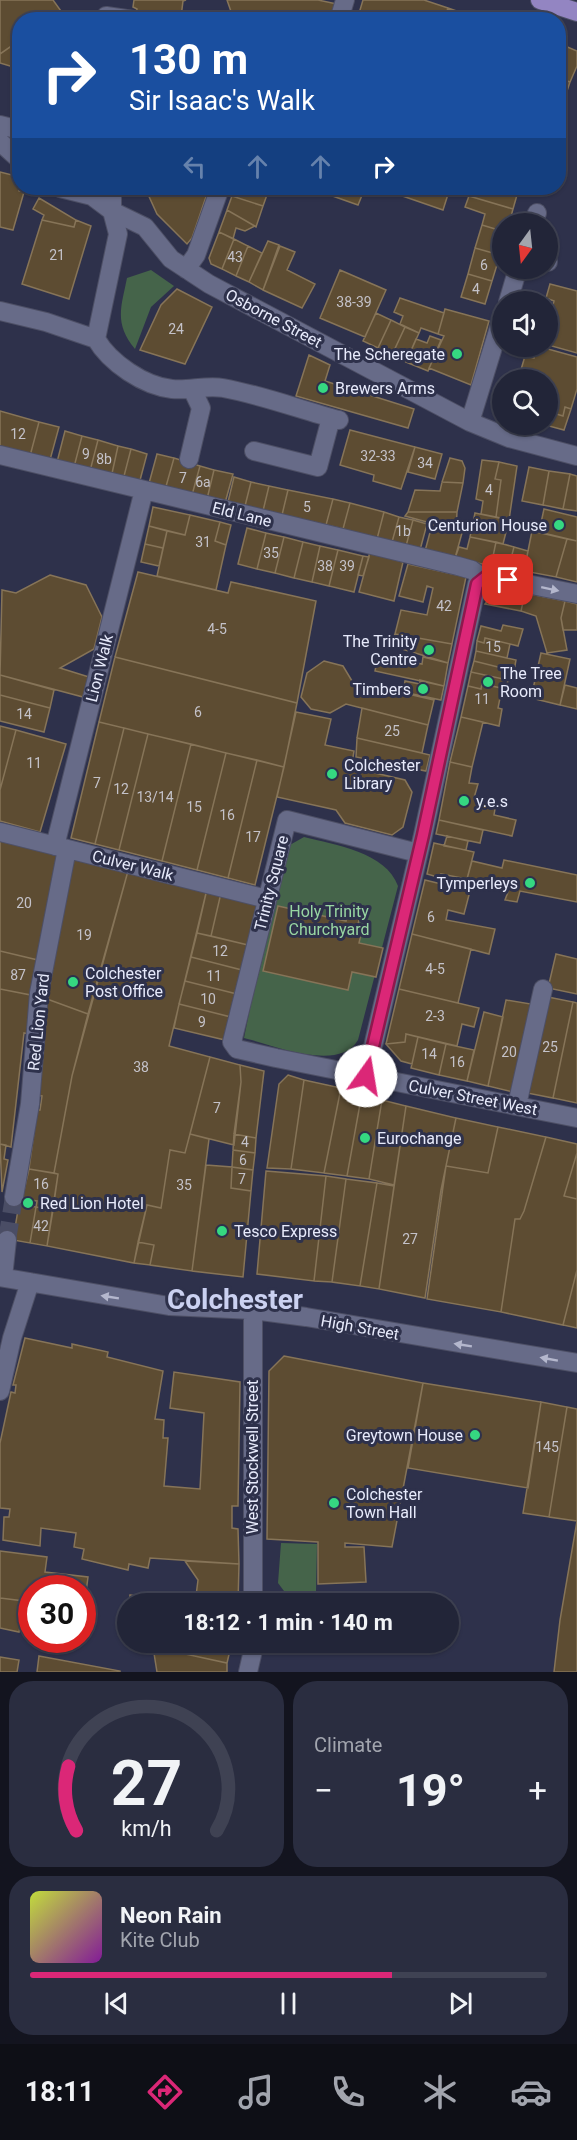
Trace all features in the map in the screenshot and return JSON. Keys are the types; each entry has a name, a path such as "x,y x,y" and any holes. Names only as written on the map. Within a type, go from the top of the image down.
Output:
{"main road":[{"path":"540,0 577,12"}],"street":[{"path":"0,142 12,153"},
{"name":"Osborne Street","path":"93,195 112,211 145,227 171,258 218,289 470,422 509,438 577,456"},
{"path":"96,339 118,234 112,211 112,195"},
{"path":"186,269 196,255 217,195"},
{"path":"0,311 46,322 96,339 104,352 116,363 154,385 171,389 221,388 335,419 318,467 254,451"},
{"path":"470,422 492,350"},
{"path":"189,459 201,408 192,389"},
{"name":"Eld Lane","path":"0,455 458,566 472,570 482,577 487,576 577,594"},
{"name":"Lion Walk","path":"61,847 144,490"},
{"path":"366,1076 477,584 482,577"},
{"name":"Trinity Square","path":"232,1042 287,820 418,853"},
{"name":"Culver Walk","path":"0,832 267,899"},
{"name":"Red Lion Yard","path":"14,1197 30,1104 39,993 61,847"},
{"path":"517,1105 543,989"},
{"name":"Culver Street West","path":"232,1042 237,1049 276,1059 577,1118"},
{"path":"2,1277 7,1240"},
{"name":"High Street","path":"2,1277 169,1306 253,1310 577,1363"},
{"path":"0,1391 12,1338 30,1281"},
{"name":"West Stockwell Street","path":"253,1310 253,1593"},
{"path":"248,1672 252,1653"}],"green space":[{"path":"151,270 174,286 151,307 135,349 124,331 121,315 127,278"},
{"name":"Holy Trinity Churchyard","path":"304,837 344,847 371,858 392,874 398,886 358,1040 349,1050 336,1055 305,1054 244,1038 270,909 288,846"},
{"path":"281,1543 317,1544 316,1591 284,1591 278,1583"}],"building":[{"path":"0,0 53,0 60,12 12,12 12,46 0,54"},
{"path":"134,0 186,0 183,1 182,12 136,12 137,9 133,7"},
{"path":"227,0 318,0 337,4 335,12 231,12"},
{"path":"363,0 424,0 448,8 447,12 359,12"},
{"path":"448,8 459,12 447,12"},
{"path":"12,46 12,67 0,63 0,54"},
{"path":"566,46 577,51 577,66 570,82 566,81"},
{"path":"566,81 570,82 566,94"},
{"path":"0,172 12,175 12,195 23,195 13,230 0,227"},
{"path":"148,195 207,195 192,238 187,244 157,214"},
{"path":"232,195 267,195 263,206"},
{"path":"330,195 362,195 358,205"},
{"path":"400,195 448,195 443,210"},
{"path":"469,195 517,195 513,209"},
{"path":"232,196 263,206 256,227 227,210"},
{"path":"469,196 513,209 512,213 492,213 492,228 482,225 485,214 465,207"},
{"path":"39,198 76,220 74,227 42,220 44,215 33,209"},
{"path":"227,210 255,226 245,231 236,228 233,239 219,232"},
{"path":"42,220 74,227 76,220 91,226 69,299 22,284"},
{"path":"482,225 492,228 492,253 475,248"},
{"path":"219,232 234,239 222,269 211,264 209,258"},
{"path":"234,239 248,246 236,276 222,269"},
{"path":"268,241 279,245 263,290 249,282"},
{"path":"248,246 262,253 249,282 236,276"},
{"path":"280,246 295,252 287,270 315,284 302,308 263,290"},
{"path":"475,248 492,253 492,281 468,274"},
{"path":"340,270 386,290 365,337 320,318"},
{"path":"468,274 492,281 485,304 461,297"},
{"path":"550,284 577,291 577,353 558,348 558,291 548,291"},
{"path":"177,289 212,307 185,364 140,350 161,305"},
{"path":"400,298 444,313 438,334 421,328 419,333 400,324 403,316 394,312"},
{"name":"The Scheregate","path":"445,309 489,321 471,385 429,368 444,336 438,334"},
{"path":"376,313 391,320 378,348 363,341"},
{"path":"391,320 405,327 392,355 378,348"},
{"path":"405,327 419,333 406,362 392,355"},
{"path":"430,336 441,340 428,371 406,362 416,339 427,343"},
{"path":"558,352 577,357 577,389 571,409 565,407 563,416 558,414 558,369 521,369 525,357 558,357"},
{"name":"Brewers Arms","path":"309,355 330,365 325,381 414,409 408,428 296,396"},
{"path":"565,407 571,409 564,430 558,428 558,414 563,416"},
{"path":"0,411 39,422 30,456 0,447"},
{"path":"39,422 59,427 50,460 30,456"},
{"path":"350,430 415,447 401,489 373,481 374,475 340,465"},
{"path":"65,431 82,436 74,467 57,462"},
{"path":"82,436 98,440 90,471 74,467"},
{"path":"98,440 118,446 111,478 90,471"},
{"path":"118,446 131,449 123,480 111,478"},
{"path":"415,447 442,454 435,479 408,472"},
{"path":"131,449 147,454 139,484 123,480"},
{"path":"157,454 174,458 165,490 148,487"},
{"path":"174,458 200,466 192,495 165,490"},
{"path":"450,458 462,461 465,468 463,483 442,482"},
{"path":"482,460 499,462 495,479 501,480 496,517 481,514 483,501 476,499"},
{"path":"499,462 517,466 509,520 496,517 501,480 495,479"},
{"path":"200,466 214,470 207,499 192,495"},
{"path":"529,467 549,471 543,505 522,501"},
{"path":"214,470 233,474 225,503 207,499"},
{"path":"549,471 570,474 563,509 543,505"},
{"path":"570,474 577,476 577,511 563,509"},
{"path":"234,477 251,482 245,506 228,502"},
{"path":"251,482 269,486 263,511 245,506"},
{"path":"442,482 463,483 457,512 408,512 415,490 440,491"},
{"path":"269,486 288,490 282,515 263,511"},
{"path":"288,490 333,499 326,525 282,515"},
{"path":"333,499 350,503 343,529 326,525"},
{"path":"350,503 384,512 377,539 343,529"},
{"path":"153,507 190,515 185,535 149,526"},
{"name":"Centurion House","path":"544,509 577,517 577,541 539,532"},
{"path":"384,512 399,517 392,542 377,539"},
{"path":"408,512 457,512 456,530 405,516"},
{"path":"475,513 509,520 503,544 470,537"},
{"path":"190,515 220,522 215,541 226,545 216,590 157,576 167,531 185,535"},
{"path":"399,517 413,520 406,546 392,542"},
{"path":"413,520 427,524 420,550 406,546"},
{"path":"220,522 231,525 226,545 215,541"},
{"path":"432,525 462,533 455,558 425,551"},
{"path":"149,526 167,531 163,548 145,544"},
{"path":"247,528 266,533 257,569 238,564"},
{"path":"532,531 567,539 556,577 524,571"},
{"path":"266,533 284,537 275,573 257,569"},
{"path":"284,537 303,542 294,578 275,573"},
{"path":"470,537 496,542 491,566 455,558 459,547 467,549"},
{"path":"567,539 577,541 577,582 556,577"},
{"path":"303,542 320,546 312,582 294,578"},
{"path":"496,542 514,547 508,570 491,566"},
{"path":"145,544 163,548 159,566 141,562"},
{"path":"320,546 338,550 329,586 312,582"},
{"path":"514,547 528,551 524,573 508,570"},
{"path":"338,550 363,556 354,592 329,586"},
{"path":"370,552 403,562 394,601 359,592"},
{"path":"363,556 369,557 363,576 358,575"},
{"path":"408,564 466,577 452,644 395,634 401,610 427,615 433,588 427,586 423,602 399,596"},
{"path":"138,572 228,593 231,582 316,601 297,703 115,657"},
{"path":"50,575 86,585 102,617 94,649 60,668 89,677 83,697 0,675 2,590 16,593"},
{"path":"506,589 525,593 521,611 485,604 496,590"},
{"path":"525,593 565,601 561,618 567,650 547,653 536,616 521,611"},
{"path":"565,601 577,604 577,630 563,630 561,618"},
{"path":"503,625 523,629 518,646 485,638 484,643 477,641 481,626 501,631"},
{"name":"The Trinity Centre","path":"395,634 452,644 448,663 389,645"},
{"path":"485,638 510,644 507,658 476,651 477,641 484,643"},
{"path":"476,651 516,660 514,671 474,661"},
{"path":"541,653 570,659 560,705 531,698"},
{"path":"378,656 422,664 423,657 448,663 444,686 375,671"},
{"path":"115,657 297,703 284,767 99,722"},
{"path":"324,661 343,666 352,681 434,700 428,725 346,704 330,713 311,709 301,697 307,673"},
{"path":"474,661 514,671 512,681 471,672"},
{"name":"The Tree Room","path":"471,672 508,680 506,689 482,684 481,689 468,686"},
{"path":"0,675 54,690 50,708 0,695"},
{"name":"Timbers","path":"420,680 444,686 441,700 403,692 405,681 420,684"},
{"path":"482,684 502,688 498,708 502,709 499,726 461,717 468,686 481,689"},
{"path":"565,685 577,688 577,709 560,705"},
{"path":"0,695 50,708 44,732 0,721"},
{"path":"362,708 428,725 422,753 357,738"},
{"name":"Colchester Library","path":"296,712 331,719 325,745 354,751 352,763 358,769 405,780 412,792 403,827 392,835 345,823 336,810 277,797"},
{"path":"461,717 483,722 472,767 450,762"},
{"path":"99,722 124,728 95,844 71,838"},
{"path":"0,726 16,730 0,790"},
{"path":"124,728 148,734 119,850 95,844"},
{"path":"16,730 66,744 40,832 0,821 0,790"},
{"path":"148,734 191,744 162,861 119,850"},
{"path":"357,738 430,755 426,771 356,757"},
{"path":"191,744 226,753 197,870 162,861"},
{"path":"226,753 257,760 228,878 197,870"},
{"path":"257,760 284,767 255,885 228,878"},
{"name":"y.e.s","path":"450,762 472,767 469,783 478,784 474,798 496,803 494,815 516,820 512,836 439,820"},
{"path":"439,820 483,830 480,843 436,834"},
{"path":"447,836 468,841 466,850 444,846"},
{"path":"0,841 57,855 38,960 0,951"},
{"path":"434,843 474,852 467,879 441,874 441,878 427,874"},
{"path":"73,857 128,871 88,1014 47,999"},
{"name":"Tymperleys","path":"504,860 577,875 577,902 520,891 517,902 505,900 508,892 499,890 499,887 467,879 472,861 502,868"},
{"path":"128,871 207,889 169,1046 210,1057 185,1153 170,1150 161,1208 147,1205 134,1263 47,1246 58,1174 54,1173 72,1076"},
{"path":"425,880 470,891 464,914 448,910 446,920 495,929 489,954 412,934"},
{"path":"207,889 221,893 211,936 197,933"},
{"path":"221,893 259,902 248,945 211,936"},
{"path":"278,906 346,921 349,910 361,913 358,924 363,926 359,943 383,948 376,977 352,972 348,990 263,971"},
{"path":"197,933 248,945 242,970 191,957"},
{"path":"412,934 471,949 458,1003 399,989"},
{"path":"0,951 38,960 31,995 0,989"},
{"path":"556,954 577,959 577,994 548,988"},
{"path":"191,957 242,970 237,994 185,981"},
{"path":"185,981 237,994 231,1017 179,1004"},
{"path":"0,989 31,995 29,1034 24,1033 11,1147 0,1144"},
{"path":"399,989 479,1008 474,1027 462,1024 457,1046 406,1034 405,1042 386,1044"},
{"path":"548,997 573,1002 553,1098 527,1093"},
{"path":"47,999 88,1014 72,1076 54,1173 29,1169 37,1110 40,1110 42,1096 35,1095"},
{"path":"506,1000 531,1004 513,1092 488,1086"},
{"path":"573,1002 577,1003 577,1103 553,1098"},
{"path":"179,1004 231,1017 225,1040 174,1028"},
{"path":"484,1012 503,1017 488,1086 467,1081"},
{"path":"406,1034 418,1037 412,1064 401,1061 386,1044 405,1042"},
{"path":"418,1037 446,1044 439,1075 411,1068"},
{"path":"446,1044 474,1050 467,1081 439,1075"},
{"path":"210,1057 240,1065 241,1082 234,1145 190,1134"},
{"path":"240,1065 264,1071 256,1138 234,1134 241,1082"},
{"path":"288,1075 304,1080 291,1169 267,1168 279,1084"},
{"path":"304,1080 341,1088 324,1173 291,1169"},
{"path":"341,1088 362,1093 347,1176 324,1173"},
{"name":"Eurochange","path":"362,1093 382,1100 369,1179 347,1176"},
{"path":"382,1100 406,1106 394,1185 369,1179"},
{"path":"406,1106 456,1118 441,1190 425,1298 379,1289"},
{"path":"456,1118 498,1127 488,1173 446,1166"},
{"path":"498,1127 546,1137 524,1211 520,1219 515,1219 501,1312 427,1299 446,1166 488,1173"},
{"path":"190,1134 209,1139 192,1271 150,1265 154,1245 138,1242 147,1205 161,1208 170,1150 185,1153"},
{"path":"234,1134 256,1138 255,1153 233,1150"},
{"path":"546,1137 577,1144 577,1153 564,1196 577,1199 577,1270 563,1325 501,1312 515,1219 520,1219 524,1211"},
{"path":"0,1144 6,1145 4,1159 8,1160 2,1192"},
{"path":"233,1150 255,1153 253,1170 232,1167"},
{"path":"577,1153 577,1199 564,1196"},
{"name":"Tesco Express","path":"206,1165 232,1167 231,1188 251,1191 243,1277 192,1271"},
{"path":"232,1167 253,1170 251,1191 231,1188"},
{"path":"29,1169 58,1174 53,1210 36,1207 37,1201 22,1199"},
{"path":"266,1171 326,1176 314,1281 257,1274"},
{"path":"326,1176 346,1179 332,1282 314,1281"},
{"path":"346,1179 377,1183 360,1286 332,1282"},
{"path":"377,1183 394,1186 379,1289 360,1286"},
{"path":"19,1204 36,1207 30,1243 13,1240"},
{"path":"36,1207 53,1210 47,1246 30,1243"},
{"path":"138,1242 154,1245 150,1265 134,1263"},
{"path":"577,1270 577,1328 563,1325"},
{"path":"25,1338 72,1348 72,1344 108,1352 107,1357 163,1371 155,1419 164,1420 163,1438 168,1438 164,1486 200,1489 204,1413 170,1408 174,1372 240,1382 238,1506 232,1506 232,1528 238,1529 239,1564 150,1558 148,1568 129,1564 128,1570 82,1559 84,1549 74,1547 76,1533 41,1528 40,1546 3,1540 4,1517 9,1517 10,1509 0,1508 0,1443 11,1392 15,1393 16,1385 13,1385"},
{"name":"Colchester Town Hall","path":"284,1356 423,1383 392,1547 345,1543 345,1547 364,1547 366,1582 318,1584 318,1542 267,1539 269,1371"},
{"name":"Greytown House","path":"423,1383 541,1402 528,1488 408,1468"},
{"path":"541,1402 567,1407 549,1517 523,1513"},
{"path":"567,1407 577,1409 577,1521 549,1517"},
{"path":"577,1521 577,1672 554,1672 560,1620"},
{"path":"0,1551 47,1557 45,1572 71,1575 18,1575 18,1600 0,1598"},
{"path":"185,1561 239,1564 238,1593 196,1593 198,1580"},
{"path":"0,1598 18,1600 18,1632 0,1628"},
{"path":"154,1653 181,1653 227,1663 227,1672 157,1672"},
{"path":"181,1653 229,1653 227,1663"},
{"path":"39,1656 120,1671 120,1672 37,1672"},
{"path":"0,1657 19,1660 17,1672 0,1672"}],"tunnel":[{"path":"7,1240 14,1197"}],"place":[{"name":"The Scheregate","path":"457,354"},
{"name":"Brewers Arms","path":"323,388"},
{"name":"Centurion House","path":"559,525"},
{"name":"The Trinity Centre","path":"429,650"},
{"name":"The Tree Room","path":"488,682"},
{"name":"Timbers","path":"423,689"},
{"name":"Colchester Library","path":"332,774"},
{"name":"y.e.s","path":"464,801"},
{"name":"Tymperleys","path":"530,883"},
{"name":"Colchester Post Office","path":"73,982"},
{"name":"Eurochange","path":"365,1138"},
{"name":"Red Lion Hotel","path":"28,1203"},
{"name":"Tesco Express","path":"222,1231"},
{"name":"Greytown House","path":"475,1435"},
{"name":"Colchester Town Hall","path":"334,1503"}],"district":[{"name":"Colchester","path":"235,1299"}],"route":[{"path":"366,1076 423,835 477,584 482,577 487,576 508,580"}]}
